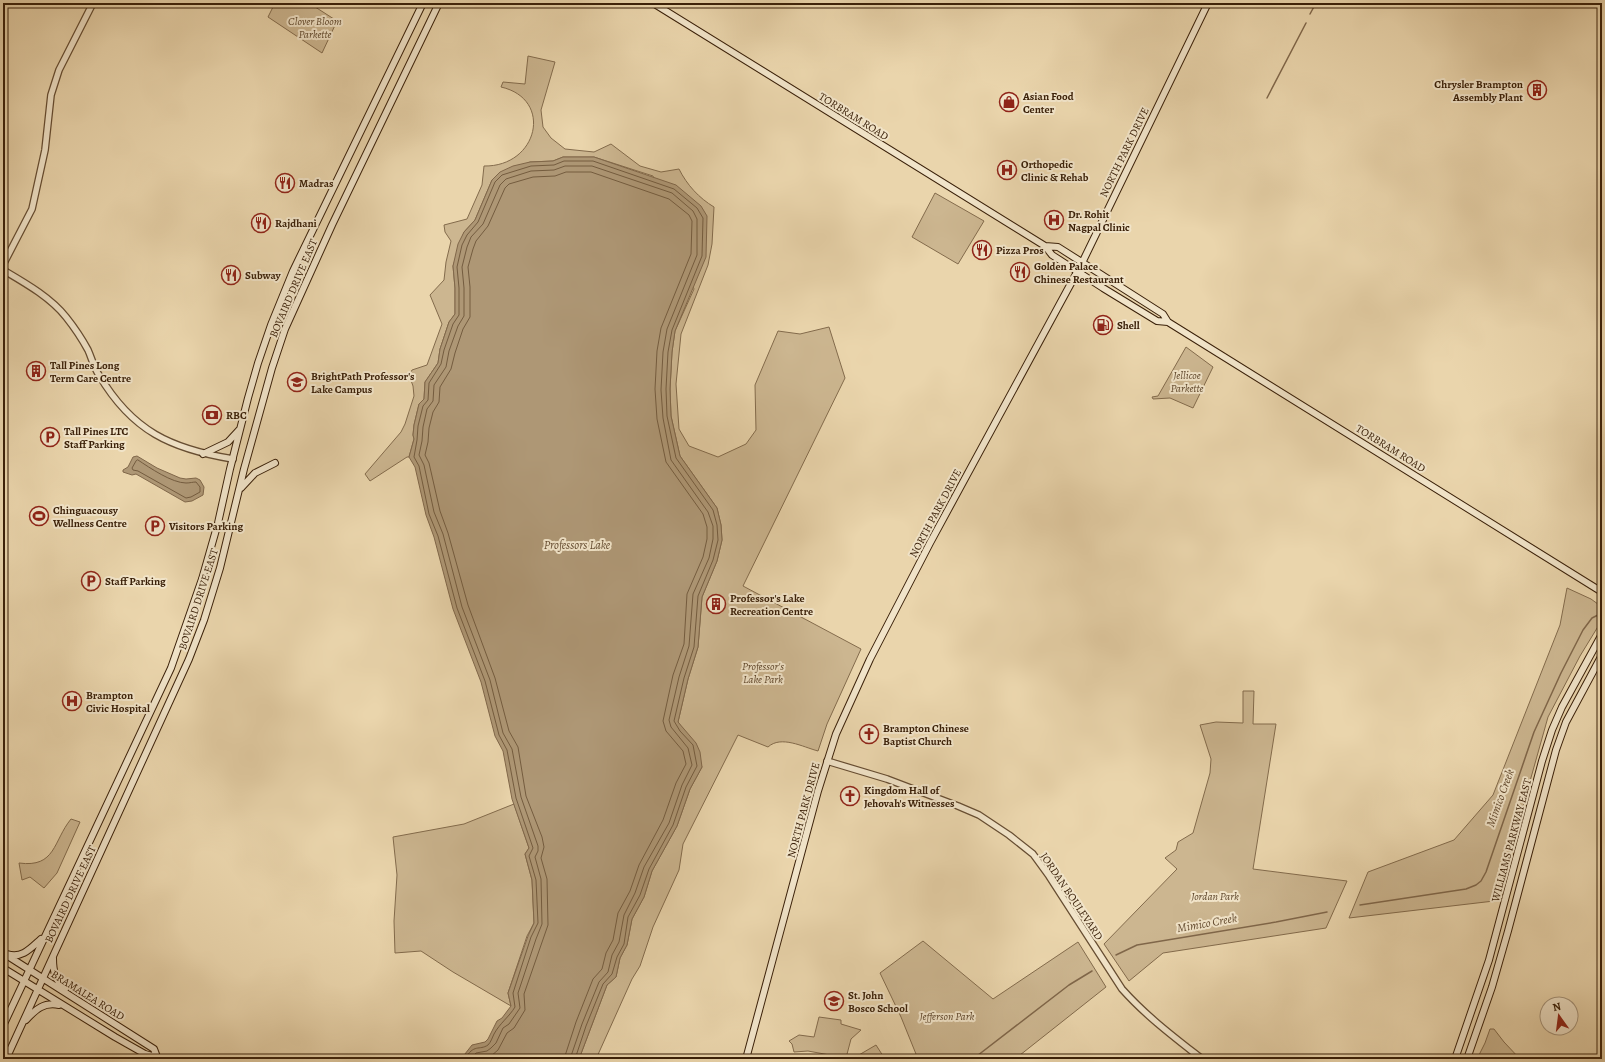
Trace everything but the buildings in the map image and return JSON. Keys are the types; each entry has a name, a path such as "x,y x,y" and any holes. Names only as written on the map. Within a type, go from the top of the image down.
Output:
{"main road":[{"name":"BOVAIRD DRIVE EAST","path":"3,1026 43,937 171,668 204,574 258,363 271,325 293,271 422,3"},
{"name":"BOVAIRD DRIVE EAST","path":"6,1059 52,956 190,659 220,568 272,368 285,329 332,225 439,3"},
{"name":"TORBRAM ROAD","path":"653,3 1044,246 1052,255 1157,321 1168,322"},
{"name":"NORTH PARK DRIVE","path":"746,1059 827,761 836,734 870,659 930,543 1078,272 1208,3"},
{"name":"TORBRAM ROAD","path":"1044,246 1058,247 1163,314 1168,322 1602,592"},
{"path":"203,454 228,442 241,428"},
{"path":"240,489 255,473 275,463"},
{"name":"WILLIAMS PARKWAY EAST","path":"1455,1059 1489,960 1542,761 1552,730 1562,707 1602,634"},
{"name":"WILLIAMS PARKWAY EAST","path":"1467,1059 1492,987 1556,750 1566,722 1602,655"},
{"path":"3,953 12,956 23,954 43,937"},
{"name":"BRAMALEA ROAD","path":"3,953 154,1048 159,1058"},
{"path":"52,956 53,969 56,978 76,998"},
{"name":"BRAMALEA ROAD","path":"3,968 145,1054 159,1058"},
{"path":"21,1026 40,1007 52,1004 64,1006"}],"street":[{"path":"3,265 32,209 45,150 51,96 59,70 93,3"},
{"path":"3,270 28,285 50,301 66,316 87,349 98,374 128,415 138,424 164,440 203,454 233,459"},
{"name":"JORDAN BOULEVARD","path":"827,761 887,779 979,815 1009,835 1033,854 1057,887 1122,989 1135,1004 1158,1025 1202,1059"}],"green space":[{"name":"Clover Bloom Parkette","path":"275,3 309,3 337,21 322,53 268,17"},
{"name":"Professor's Lake Park","path":"528,56 555,62 541,110 543,127 551,138 565,149 594,152 611,144 640,166 661,172 679,169 694,191 703,200 714,207 712,244 708,265 681,334 676,384 679,429 689,446 718,457 746,444 756,430 755,385 778,331 800,334 829,327 845,378 743,586 861,649 827,724 818,751 786,742 779,742 768,747 738,735 683,844 679,870 653,927 640,966 632,979 596,1059 579,1059 607,985 616,977 620,958 627,945 632,919 644,897 652,871 677,826 690,789 702,767 678,722 688,679 698,647 702,597 717,561 722,540 721,525 717,508 680,456 671,416 670,389 675,331 694,289 653,176 594,157 563,157 553,161 530,162 492,180 475,220 464,232 453,266 455,314 449,322 440,349 438,363 425,382 424,399 419,404 414,425 414,439 409,457 370,481 365,474 401,432 414,396 413,386 409,375 412,370 427,365 442,324 430,295 444,280 446,262 451,241 445,232 444,225 467,219 482,185 484,166 502,163 517,156 527,145 533,131 533,118 528,105 518,94 501,87 503,82 525,84"},
{"path":"935,193 984,221 958,264 912,237"},
{"name":"Jellicoe Parkette","path":"1186,347 1213,367 1193,408 1170,398 1153,399 1152,397 1158,396"},
{"path":"1567,588 1591,599 1602,607 1602,620 1580,656 1548,717 1497,899 1494,901 1349,918 1368,872 1454,840 1493,795 1560,625"},
{"name":"Jordan Park","path":"1243,691 1254,691 1253,724 1276,724 1253,869 1347,881 1326,928 1163,953 1129,981 1104,944 1177,869 1165,858 1176,850 1178,842 1193,833 1210,773 1211,759 1200,725 1216,722 1243,723"},
{"path":"514,804 529,848 525,854 532,880 534,923 527,936 508,993 511,1006 453,972 421,951 395,953 394,921 397,875 393,837 464,824"},
{"path":"71,819 80,822 57,873 44,888 30,877 22,880 19,863 31,863 40,861 47,857"},
{"name":"Jefferson Park","path":"923,941 993,999 1078,942 1106,987 1015,1059 918,1059 901,1017 880,973"},
{"path":"819,1017 841,1020 841,1024 861,1030 851,1039 846,1058 808,1051 794,1052 792,1044 789,1041 799,1035 814,1037"},
{"path":"1490,1029 1494,1029 1520,1059 1477,1059"},
{"path":"876,1045 885,1059 852,1059"}],"water":[{"name":"Professors Lake","path":"563,157 594,157 676,185 701,206 707,216 706,257 675,331 670,389 671,416 680,456 717,508 721,525 722,540 717,561 702,597 698,647 688,679 678,722 696,743 700,752 702,767 690,789 677,826 652,871 644,897 632,919 627,945 620,958 616,977 607,985 579,1059 461,1059 472,1045 485,1042 488,1039 497,1021 502,1018 511,1006 508,993 534,923 532,880 525,854 529,848 512,799 503,751 495,736 481,682 453,609 434,537 426,515 415,467 409,457 414,439 414,425 419,404 424,399 425,382 438,363 440,349 449,322 455,314 453,266 458,244 464,232 475,220 492,180 500,172 513,166 530,162 553,161"},
{"path":"137,456 157,468 180,478 196,478 200,480 204,487 203,495 192,501 185,502 136,474 132,475 123,472 123,470 128,467 133,457"}],"waterway":[{"path":"1310,14 1316,3"},
{"path":"1267,98 1306,23"},
{"name":"Mimico Creek","path":"1360,905 1466,889 1481,881 1486,872 1534,732 1561,673 1583,630 1592,618 1598,615"},
{"name":"Mimico Creek","path":"1116,955 1137,945 1327,912"},
{"name":"Mimico Creek","path":"973,1059 1069,985 1092,971"}],"place":[{"name":"Chrysler Brampton Assembly Plant","path":"1537,90"},
{"name":"Asian Food Center","path":"1009,102"},
{"name":"Orthopedic Clinic & Rehab","path":"1007,170"},
{"name":"Madras","path":"285,183"},
{"name":"Dr. Rohit Nagpal Clinic","path":"1054,220"},
{"name":"Rajdhani","path":"261,223"},
{"name":"Pizza Pros","path":"982,250"},
{"name":"Golden Palace Chinese Restaurant","path":"1020,272"},
{"name":"Subway","path":"231,275"},
{"name":"Shell","path":"1103,325"},
{"name":"Tall Pines Long Term Care Centre","path":"36,371"},
{"name":"BrightPath Professor's Lake Campus","path":"297,382"},
{"name":"RBC","path":"212,415"},
{"name":"Tall Pines LTC Staff Parking","path":"50,437"},
{"name":"Chinguacousy Wellness Centre","path":"39,516"},
{"name":"Visitors Parking","path":"155,526"},
{"name":"Staff Parking","path":"91,581"},
{"name":"Professor's Lake Recreation Centre","path":"716,604"},
{"name":"Brampton Civic Hospital","path":"72,701"},
{"name":"Brampton Chinese Baptist Church","path":"869,734"},
{"name":"Kingdom Hall of Jehovah's Witnesses","path":"850,796"},
{"name":"St. John Bosco School","path":"834,1001"}]}
